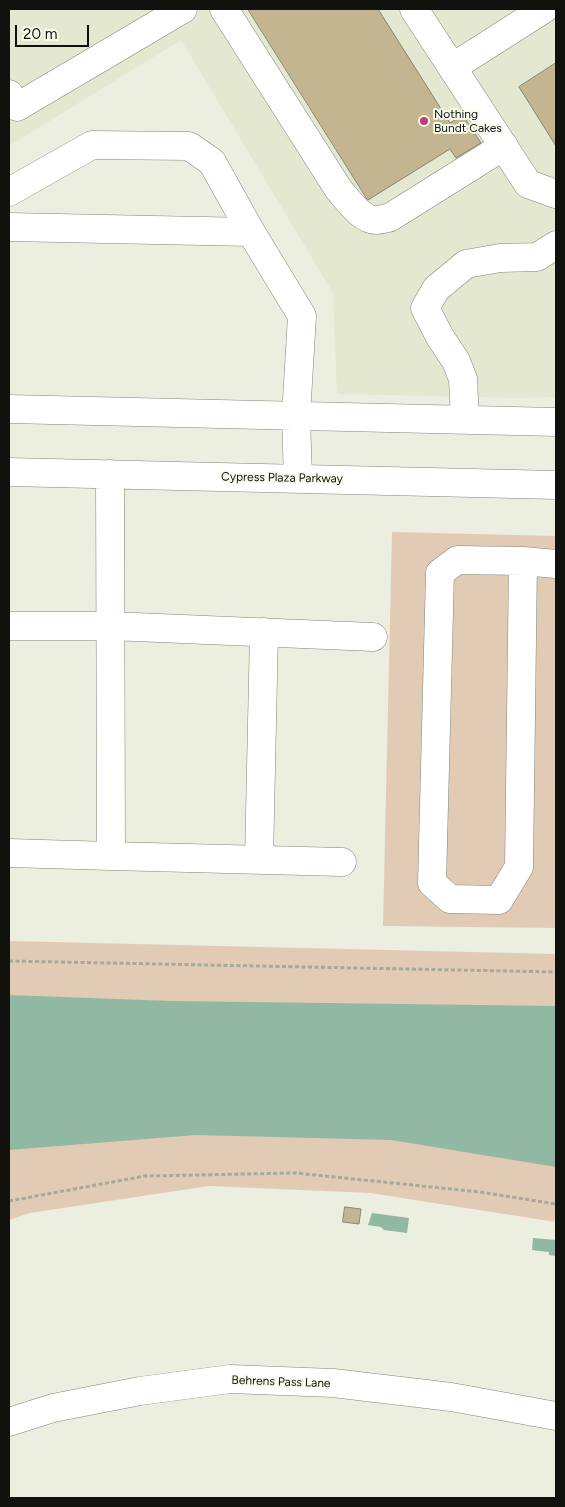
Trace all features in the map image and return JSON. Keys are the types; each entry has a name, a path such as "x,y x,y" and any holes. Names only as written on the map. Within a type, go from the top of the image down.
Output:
{"street":[{"path":"9,94 17,107 183,9"},
{"path":"224,9 339,190 366,217 376,220 390,218 504,146"},
{"path":"414,9 528,184 556,194"},
{"path":"453,68 544,9"},
{"path":"9,192 92,145 189,146 212,162 251,232 302,316 296,416 298,479"},
{"path":"9,228 251,232"},
{"path":"465,420 463,379 456,360 440,337 424,308 436,289 466,264 500,258 537,257 556,245"},
{"path":"9,409 556,422"},
{"name":"Cypress Plaza Parkway","path":"9,472 556,485"},
{"path":"110,474 111,856"},
{"path":"523,561 519,867 499,900 450,900 432,883 440,573 456,560 523,561 556,564"},
{"path":"9,626 111,626 374,637"},
{"path":"259,860 264,632"},
{"path":"9,853 342,862"},
{"name":"Behrens Pass Lane","path":"9,1422 53,1408 140,1391 230,1379 333,1383 451,1397 556,1416"}],"path":[{"path":"9,961 556,972"},
{"path":"9,1201 145,1176 296,1173 480,1192 556,1204"}],"shaded area":[{"path":"9,9 556,9 556,397 519,398 337,394 333,293 181,40 9,146"},
{"path":"392,532 556,536 556,928 383,926"},
{"path":"9,941 556,954 556,1222 370,1193 209,1186 30,1213 9,1220"},
{"path":"9,995 171,1001 556,1006 556,1167 391,1140 196,1135 9,1150"},
{"path":"372,1213 409,1218 407,1233 384,1230 381,1227 368,1225"},
{"path":"533,1238 556,1240 556,1256 549,1255 549,1252 532,1250"}],"building":[{"path":"248,9 378,9 450,123 463,115 481,143 456,158 450,149 368,200"},
{"path":"556,63 556,146 519,87"},
{"path":"345,1207 361,1209 359,1224 343,1222"}],"place":[{"name":"Nothing Bundt Cakes","path":"424,121"}]}
